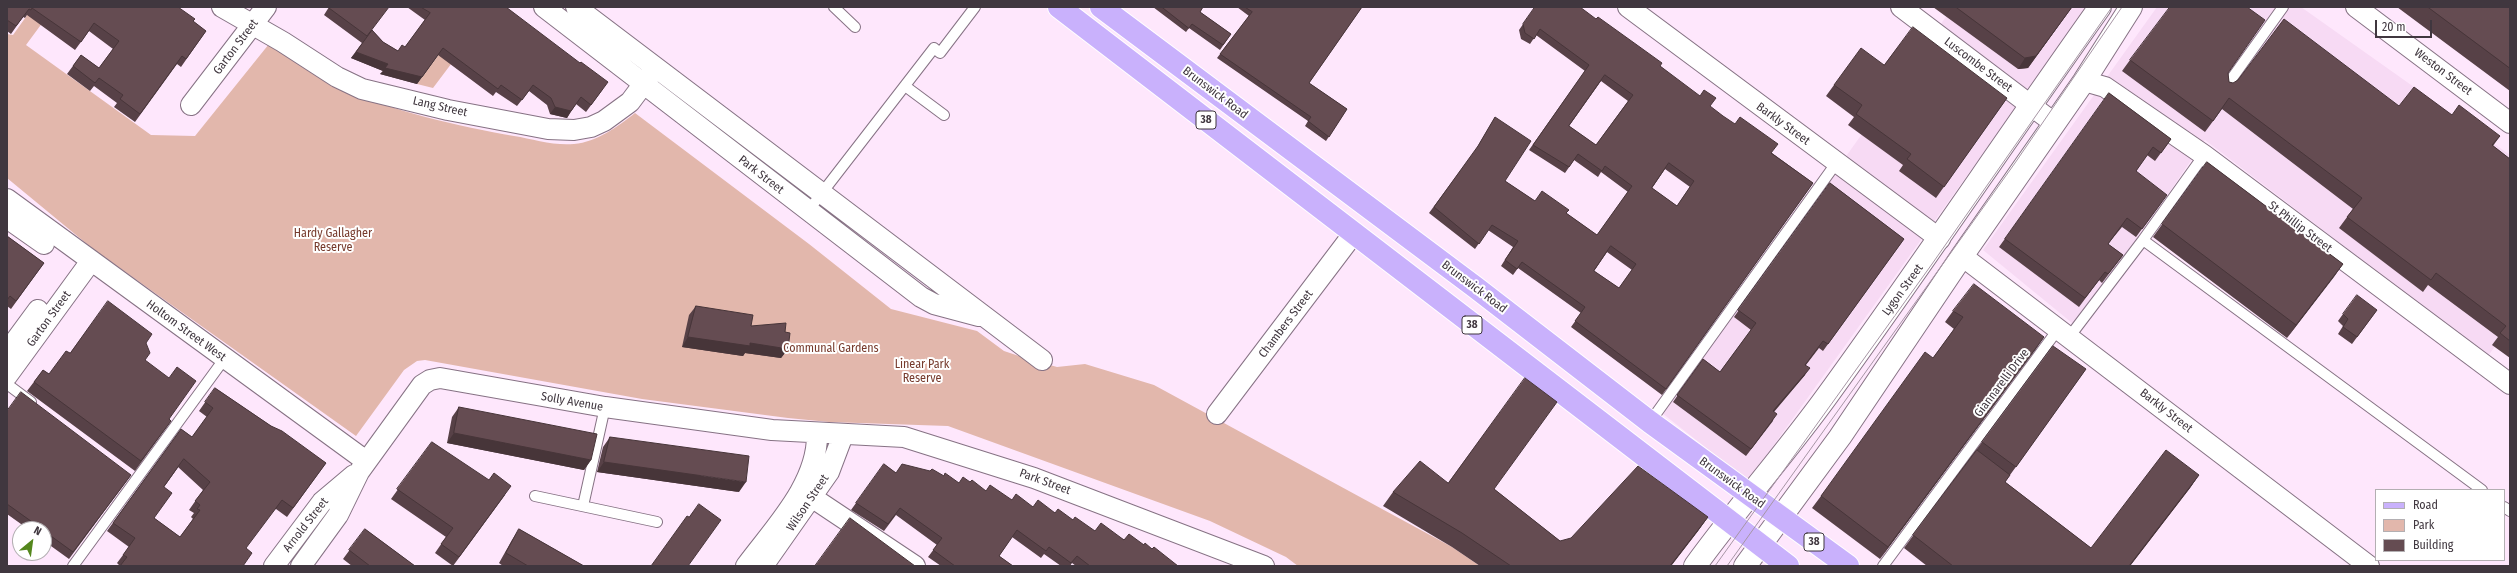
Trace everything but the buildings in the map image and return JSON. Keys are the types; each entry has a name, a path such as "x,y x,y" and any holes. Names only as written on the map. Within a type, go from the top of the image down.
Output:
{"main road":[{"name":"38","path":"1059,7 1728,522 1788,566"},
{"name":"Brunswick Road","path":"1101,7 1650,422 1748,495 1848,566"},
{"path":"1354,233 1371,210"},
{"path":"1590,416 1609,391"}],"street":[{"name":"Lang Street","path":"222,7 253,24 337,77 362,89 448,110 548,129 574,130 591,127 604,121 630,102 656,68"},
{"name":"Garton Street","path":"191,105 266,7"},
{"name":"Park Street","path":"544,7 808,211 930,302 990,320"},
{"name":"Park Street","path":"576,7 1042,360"},
{"name":"Barkly Street","path":"1628,7 1748,98 1940,239"},
{"name":"Luscombe Street","path":"1901,7 2054,123"},
{"name":"Lygon Street","path":"1695,566 1748,495 1801,432 1940,239 2030,105 2100,7"},
{"path":"1744,566 1840,437 1962,256 2084,81 2131,7"},
{"name":"Weston Street","path":"2361,8 2510,122"},
{"name":"St Phillip Street","path":"2084,81 2105,87 2204,155 2510,384"},
{"name":"Holtom Street West","path":"7,200 81,263"},
{"name":"Holtom Street West","path":"7,218 81,263 362,466"},
{"name":"Chambers Street","path":"1217,414 1354,233"},
{"path":"1940,239 1962,256"},
{"name":"Barkly Street","path":"1962,256 2064,332 2369,566"},
{"name":"Garton Street","path":"7,352 81,263"},
{"name":"Garton Street","path":"7,376 81,263"},
{"name":"Solly Avenue","path":"362,466 422,385 430,380 440,378 604,407 772,430 817,434"},
{"name":"Park Street","path":"817,434 900,437 977,459 1034,478 1226,559 1258,565"},
{"name":"Wilson Street","path":"746,566 802,487 818,448 817,434"},
{"name":"Wilson Street","path":"763,566 813,498 829,472 843,435"},
{"name":"Arnold Street","path":"274,566 322,502 362,466"},
{"name":"Arnold Street","path":"301,566 338,515 362,466"},
{"path":"813,498 915,566"}],"lane":[{"path":"834,7 855,27"},
{"path":"808,211 934,48 940,53 975,7"},
{"path":"2225,88 2283,7"},
{"path":"906,86 944,115"},
{"name":"Giannarelli Drive","path":"1883,566 2064,332 2143,240 2204,155"},
{"path":"1650,422 1837,162"},
{"path":"2143,240 2481,489"},
{"path":"73,566 133,477 221,364"},
{"path":"7,384 42,410"},
{"path":"583,506 604,407"},
{"path":"536,496 657,522"}],"shaded area":[{"path":"1953,7 2088,7 1748,481 1662,413"},
{"path":"2157,7 2301,7 2510,155 2510,326 2488,356 2205,140 2077,327 1983,250"}],"green space":[{"name":"Hardy Gallagher Reserve","path":"33,7 54,7 26,45 151,135 195,136 269,44 321,78 379,103 448,123 544,142 559,144 582,143 599,137 635,113 809,244 891,309 977,331 1004,351 1025,358 1057,367 1085,364 1154,385 1452,547 1480,566 1298,566 1286,557 1210,521 948,426 829,422 788,418 642,399 425,360 417,361 404,370 356,436 93,249 7,178 7,34 13,35"},
{"path":"474,7 494,7 433,88 417,84"}],"tram line":[{"path":"1715,566 1932,264 2112,7"},
{"path":"1727,566 2015,163 2122,7"}],"park label":[{"name":"Communal Gardens","path":"831,349"},
{"name":"Linear Park Reserve","path":"922,372"}]}
